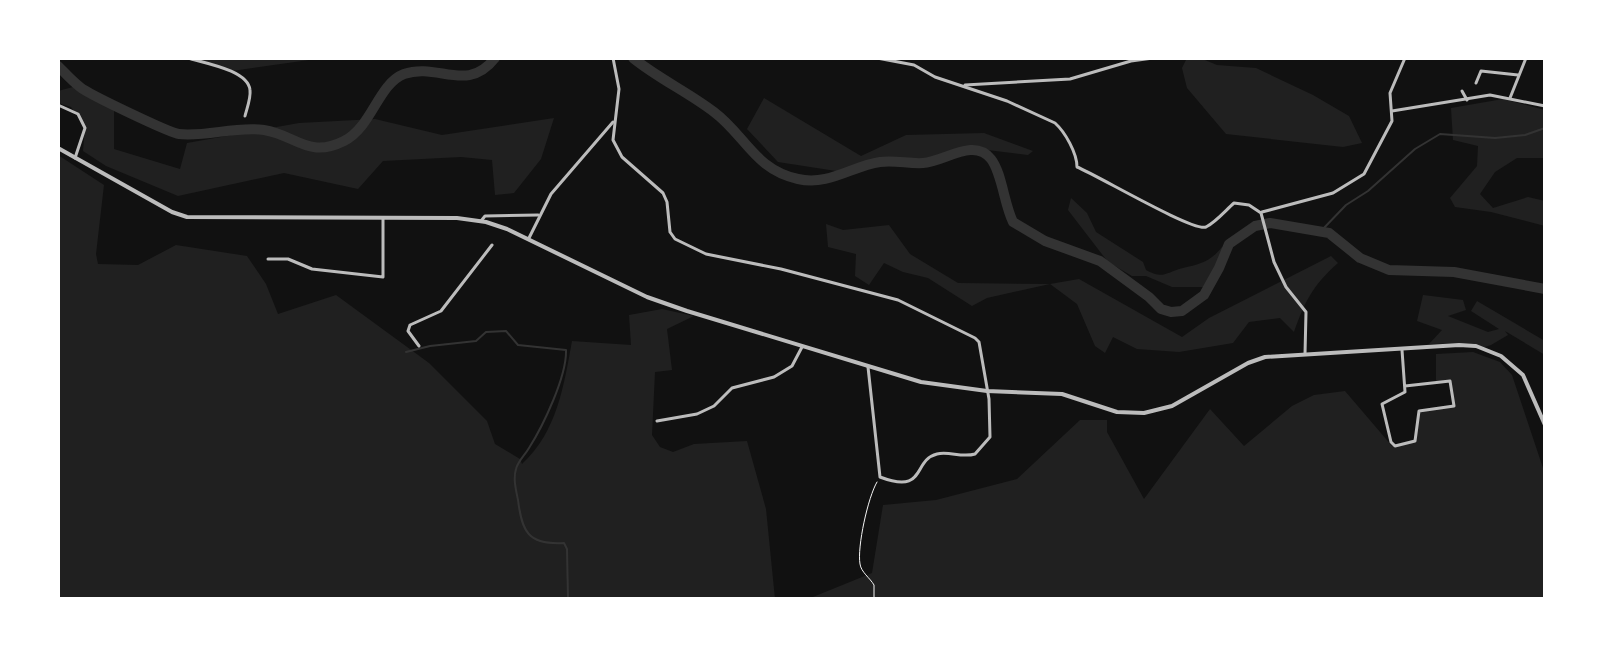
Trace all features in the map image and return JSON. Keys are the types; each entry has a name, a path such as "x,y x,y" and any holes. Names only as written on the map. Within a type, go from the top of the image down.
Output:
{"street":[{"path":"188,58 232,71 248,82 251,91 245,116"},
{"path":"613,58 619,89 613,122 616,150 663,193 670,232 675,239 706,254 781,269 911,305 969,334 979,342 990,437 981,450 969,456 937,454 927,459 918,477 907,482 880,477 868,367"},
{"path":"877,58 914,65 935,77 1007,101 1055,123 1061,128 1077,158 1077,167 1104,178 1159,211 1184,222 1200,228 1207,227 1234,203 1245,203 1261,214 1278,270 1286,287 1306,312 1304,355"},
{"path":"961,86 982,82 1070,79 1131,61 1153,58"},
{"path":"1261,214 1333,193 1364,174 1392,121 1390,93 1405,58"},
{"path":"1510,98 1526,58"},
{"path":"1476,83 1481,71 1518,75"},
{"path":"1462,91 1467,100"},
{"path":"1392,111 1490,95 1545,106"},
{"path":"58,105 78,114 85,128 75,158"},
{"path":"529,238 551,194 613,122"},
{"path":"58,148 172,212 187,217 457,218 481,221 529,238 647,297 921,382 987,391 1062,394 1117,412 1144,413 1172,406 1248,363 1265,357 1468,345 1501,356 1523,375 1545,425"},
{"path":"481,221 485,216 539,215"},
{"path":"268,259 288,259 312,269 383,277 383,218"},
{"path":"419,346 408,331 410,325 441,311 492,245"},
{"path":"657,421 697,414 714,406 732,388 774,377 792,366 802,347"},
{"path":"1402,350 1405,392 1382,404 1391,442 1395,446 1415,441 1419,411 1454,406 1450,381 1405,386"}],"path":[{"path":"874,599 874,585 862,570 860,559 871,493 880,477"}],"shaded area":[{"path":"194,58 323,58 232,71"},
{"path":"1187,58 1200,58 1217,65 1256,68 1313,95 1349,116 1362,143 1343,147 1226,134 1187,88 1182,68"},
{"path":"73,87 114,110 114,149 180,169 187,143 299,123 375,119 442,135 554,118 541,159 514,193 495,195 492,160 461,157 383,161 358,189 284,173 178,196 106,166 83,151 85,127 71,107 58,103 58,91"},
{"path":"764,98 861,156 906,135 984,133 1033,151 1028,155 963,147 925,159 886,161 849,173 778,162 747,129"},
{"path":"1503,99 1545,110 1545,158 1517,158 1495,172 1480,194 1493,208 1528,197 1545,201 1545,226 1491,212 1455,207 1450,198 1477,166 1478,146 1453,140 1451,108"},
{"path":"58,155 104,185 96,254 98,264 138,265 176,245 247,256 266,284 278,314 336,295 429,363 487,421 495,444 520,459 522,464 551,423 562,391 572,341 631,345 629,315 662,309 694,316 667,329 672,370 655,372 652,435 660,447 673,452 694,444 747,441 766,509 775,599 58,599"},
{"path":"1071,198 1087,213 1096,232 1143,262 1146,270 1152,273 1165,274 1200,264 1222,247 1226,252 1207,287 1172,287 1146,276 1132,276 1108,262 1068,210"},
{"path":"826,224 843,230 889,225 910,254 958,283 1050,284 987,298 972,306 928,278 884,263 869,285 855,276 856,254 828,247"},
{"path":"1331,256 1338,263 1311,294 1294,332 1280,318 1249,322 1233,343 1179,352 1137,349 1113,337 1105,353 1095,346 1077,304 1050,284 1079,279 1182,337 1209,318"},
{"path":"1423,295 1463,300 1466,310 1448,316 1488,332 1499,329 1471,311 1477,301 1545,341 1545,355 1505,331 1508,335 1482,348 1474,343 1429,344 1442,330 1417,321"},
{"path":"1473,352 1500,362 1512,375 1545,474 1545,599 808,599 872,573 883,505 936,500 1017,479 1080,420 1107,420 1107,432 1144,499 1210,409 1244,446 1292,406 1314,395 1345,391 1392,446 1414,441 1419,411 1454,406 1450,381 1436,382 1436,354"}],"waterway":[{"path":"58,66 86,91 172,132 190,135 242,129 264,130 321,148 354,135 388,87 404,74 417,71 463,76 484,69 495,58"},
{"path":"633,58 714,112 771,168 798,179 830,178 880,162 923,163 968,150 984,153 998,172 1013,222 1045,241 1100,261 1161,309 1171,312 1182,311 1204,295 1229,244 1255,226 1270,223 1329,233 1360,258 1389,270 1454,272 1545,289"},
{"path":"1321,231 1346,205 1368,191 1415,149 1440,134 1495,138 1525,135 1545,128"},
{"path":"406,352 476,341 486,332 506,331 518,345 566,350 563,373 553,400 535,439 517,466 515,481 522,520 529,534 542,542 564,543 567,549 568,599"}]}
